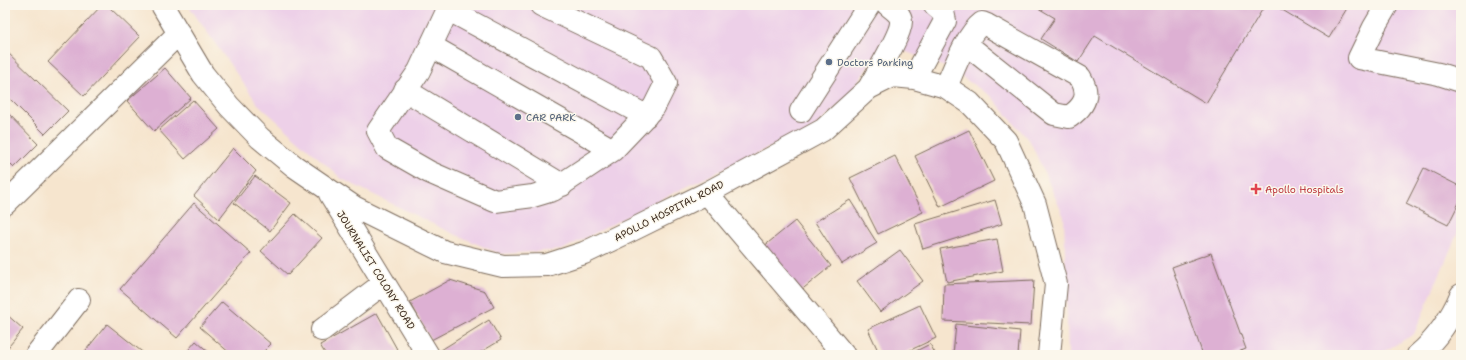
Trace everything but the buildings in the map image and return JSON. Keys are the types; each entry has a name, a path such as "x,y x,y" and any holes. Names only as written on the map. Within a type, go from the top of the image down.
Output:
{"street":[{"name":"APOLLO HOSPITAL ROAD","path":"162,5 203,74 234,111 266,143 294,166 324,185 354,207 445,252 503,266 547,265 584,253 707,193 823,130 869,88 893,76 914,78 946,87 970,102 1006,141 1035,204 1056,284 1049,355"},
{"path":"541,5 651,57 666,83 654,107 646,116 614,150 553,190 533,196 495,201 429,172 387,148 378,131 419,71 449,7 646,116"},
{"path":"801,112 869,5"},
{"path":"869,88 900,29 902,21 900,15 888,5"},
{"path":"1387,5 1374,27 1359,58 1439,74 1461,81"},
{"path":"914,78 926,57 940,13"},
{"path":"946,87 966,44 976,27 982,23 987,24 1080,76 1086,86 1084,100 1080,110 1069,117 1054,114 966,44"},
{"path":"5,204 179,34"},
{"path":"431,46 614,150"},
{"path":"405,90 562,185"},
{"name":"JOURNALIST COLONY ROAD","path":"324,185 428,355"},
{"path":"707,193 844,355"},
{"path":"322,330 384,283"},
{"path":"1418,355 1429,345 1461,295"},
{"path":"36,355 78,300"}],"shaded area":[{"name":"Apollo Hospitals","path":"188,5 1461,5 1461,225 1414,334 1378,355 1068,355 1064,217 1031,143 992,97 950,69 884,43 847,98 803,137 766,149 661,199 562,250 500,254 443,229 342,179 258,104"},
{"path":"1461,335 1461,355 1452,355"}],"place":[{"name":"Doctors Parking","path":"829,62"},
{"name":"CAR PARK","path":"518,117"},
{"name":"Apollo Hospitals","path":"1256,189"}]}
